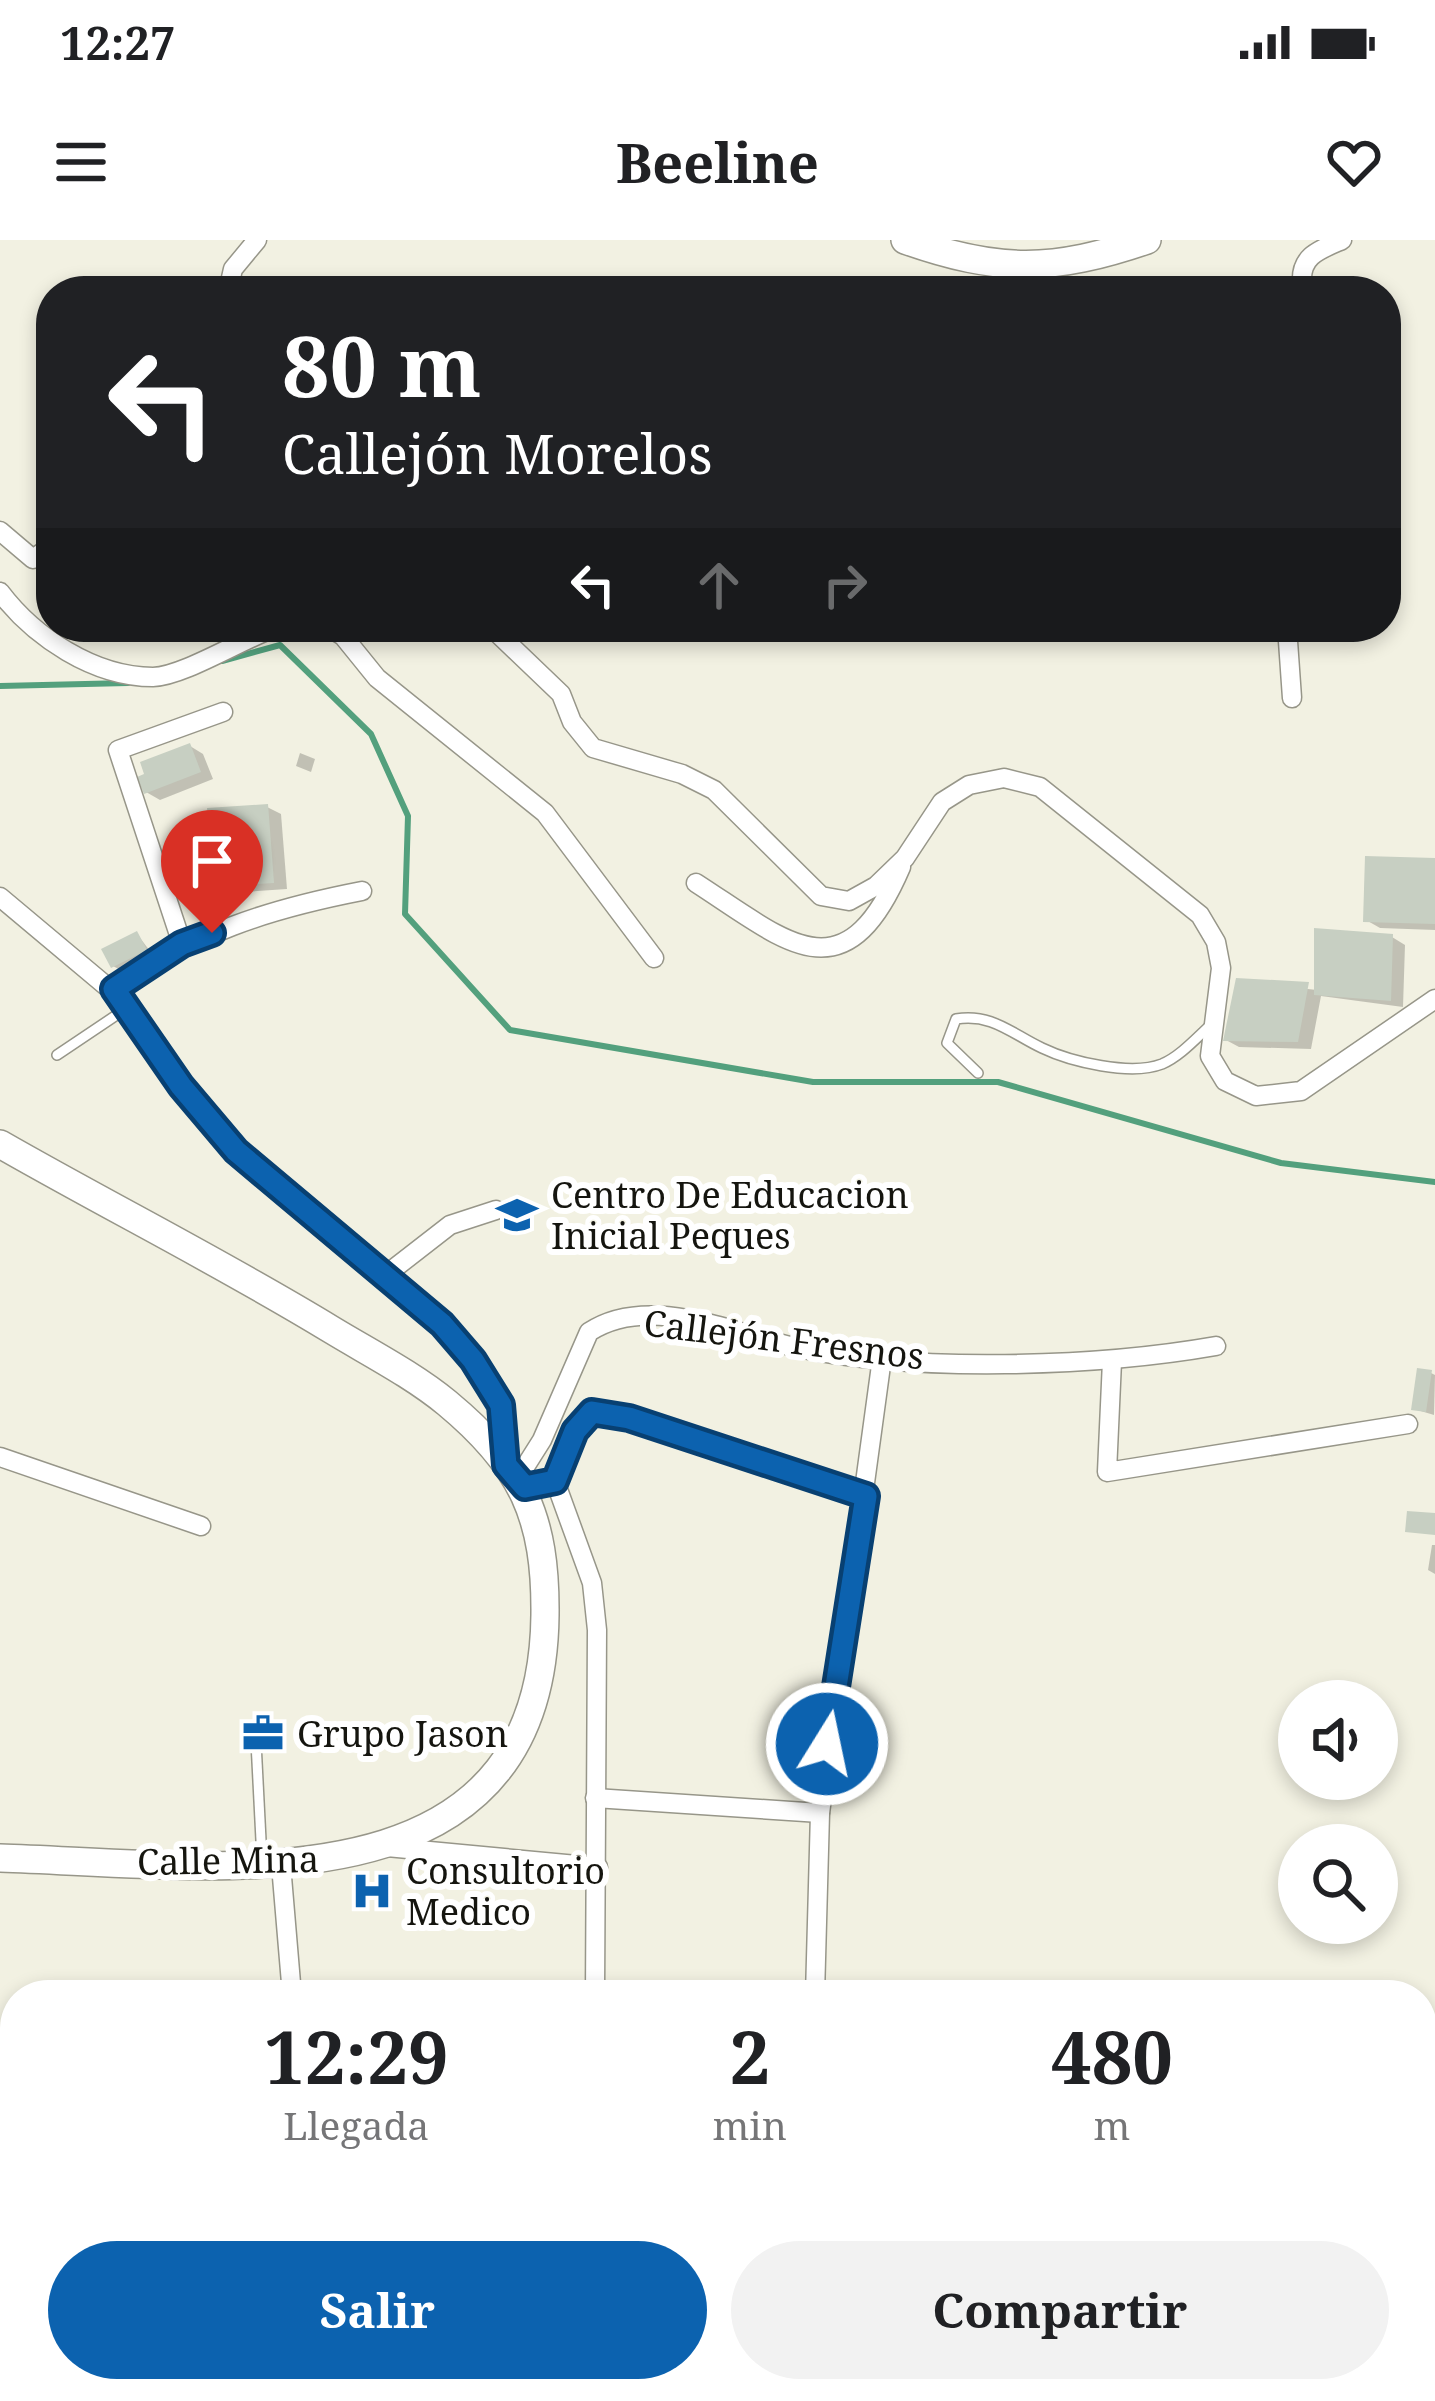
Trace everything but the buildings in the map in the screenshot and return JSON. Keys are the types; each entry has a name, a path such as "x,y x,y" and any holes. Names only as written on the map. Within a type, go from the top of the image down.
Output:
{"street":[{"path":"231,276 256,240"},
{"path":"905,240 997,266 1085,258 1148,240"},
{"path":"1302,276 1301,267 1336,243"},
{"path":"0,531 36,557"},
{"path":"0,592 36,631"},
{"path":"51,642 92,663 155,677 240,642"},
{"path":"347,642 376,678 545,813 654,958"},
{"path":"507,642 561,694 572,722 593,748 682,773 714,790 784,854 820,896 849,901 876,886 904,858 943,802 969,785 1004,778 1040,787 1133,856 1200,915 1216,942 1221,968 1210,1056 1225,1081 1256,1096 1301,1091 1435,999"},
{"path":"1289,642 1292,698"},
{"path":"182,944 118,750 223,712"},
{"path":"696,883 783,940 811,950 852,941 884,907 904,858"},
{"path":"114,989 182,944 294,904 362,891"},
{"path":"0,897 114,989 181,1086 236,1151 442,1324 473,1360 501,1405 545,1593 541,1675 525,1724 498,1767 467,1800 387,1847"},
{"path":"0,1144 446,1402 516,1477 555,1481"},
{"path":"383,1277 450,1226 496,1210"},
{"name":"Callejón Fresnos","path":"516,1477 542,1440 590,1332 604,1322 661,1317 720,1326 795,1347 882,1358 1112,1360 1216,1346"},
{"path":"815,1980 820,1814 882,1358"},
{"path":"1112,1360 1107,1472 1408,1424"},
{"path":"595,1980 600,1687 592,1583 555,1481 575,1431 592,1412 629,1418 866,1496"},
{"path":"0,1456 201,1526"},
{"path":"595,1798 820,1814"},
{"name":"Calle Mina","path":"0,1858 272,1865 387,1847 598,1867"},
{"path":"272,1865 290,1980"}],"lane":[{"path":"57,1055 130,1006"},
{"path":"979,1073 947,1043 956,1019 994,1022 1045,1050 1079,1060 1142,1067 1160,1065 1213,1023"},
{"path":"256,1742 272,1865"}],"waterway":[{"path":"222,661 280,645 371,734 408,816 405,914 510,1030 813,1082 998,1082 1281,1163 1435,1182"},
{"path":"0,686 128,683"}],"place":[{"name":"Centro De Educacion Inicial Peques","path":"517,1215"},
{"name":"Grupo Jason","path":"263,1733"},
{"name":"Consultorio Medico","path":"372,1891"}],"route":[{"path":"212,933 182,944 114,989 181,1086 236,1151 442,1324 473,1360 501,1405 506,1465 525,1487 555,1481 575,1431 592,1412 629,1418 866,1496 827,1744"}]}
